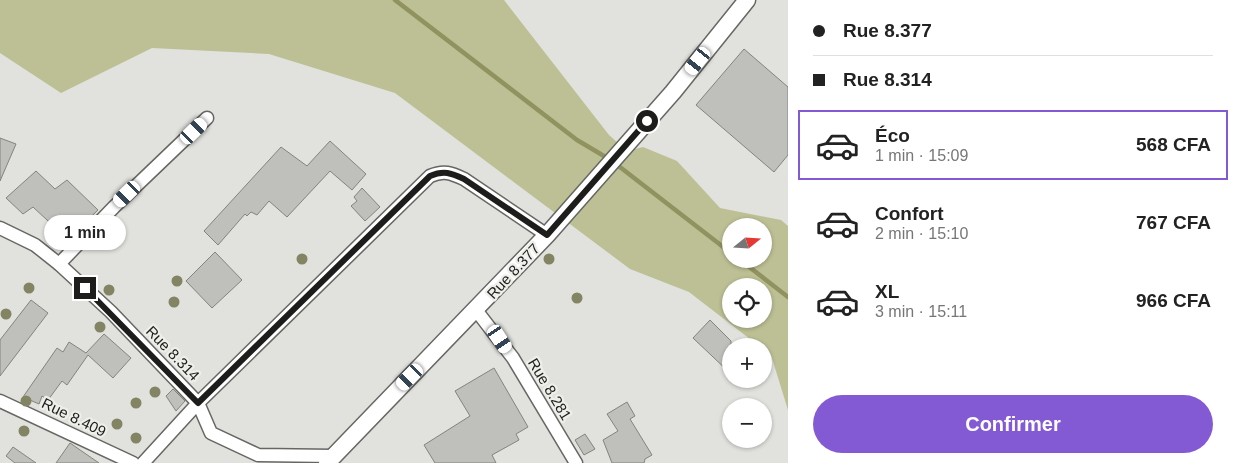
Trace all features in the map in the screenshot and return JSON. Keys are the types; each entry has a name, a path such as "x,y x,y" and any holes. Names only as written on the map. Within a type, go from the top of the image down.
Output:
{"street":[{"name":"Rue 8.377","path":"330,460 547,235 673,92 747,0"},
{"path":"59,264 114,207 207,118"},
{"path":"143,463 198,403 430,176 440,172 450,172 464,179 547,235"},
{"name":"Rue 8.314","path":"0,228 35,245 59,264 111,312 198,403 211,434 258,455 330,460"},
{"name":"Rue 8.281","path":"476,310 513,358 576,463"},
{"name":"Rue 8.409","path":"0,401 133,463"}],"green space":[{"path":"0,0 504,0 609,135 627,151 643,147 677,161 720,208 771,218 722,218 722,268 772,268 772,218 781,220 788,226 788,410 772,358 772,338 749,338 736,328 772,328 772,278 722,278 722,317 689,292 630,269 395,93 269,54 152,48 61,93 0,53"}],"building":[{"path":"744,49 788,87 788,155 774,172 696,105"},
{"path":"0,138 16,144 0,181"},
{"path":"330,141 366,174 352,190 330,171 287,217 269,201 257,215 251,212 247,216 245,214 218,245 204,231 281,147 307,166"},
{"path":"36,171 55,189 67,180 98,210 70,237 63,231 61,233 33,207 23,214 6,198"},
{"path":"362,188 380,207 365,221 351,206 357,201 354,197"},
{"path":"215,252 242,280 212,308 186,281"},
{"path":"31,300 48,313 0,376 0,340"},
{"path":"710,320 728,338 722,338 722,365 693,338"},
{"path":"104,334 131,358 113,378 88,355 67,385 62,381 48,400 42,396 39,404 23,397 57,348 63,352 69,342 86,353"},
{"path":"494,368 528,427 516,434 519,440 492,455 496,463 435,463 424,445 470,416 455,391"},
{"path":"173,389 185,401 176,411 166,396"},
{"path":"627,402 635,416 630,419 652,455 645,459 644,463 612,463 603,440 618,431 607,414"},
{"path":"585,434 595,449 584,455 575,440"},
{"path":"70,443 99,463 56,463"},
{"path":"13,447 36,463 15,463 6,456"}],"waterway":[{"path":"395,0 577,140 609,159"},
{"path":"616,164 722,246"},
{"path":"751,268 788,297"}],"route":[{"path":"85,288 180,382 198,403 430,176 440,172 450,172 464,179 547,235 647,121"}]}
